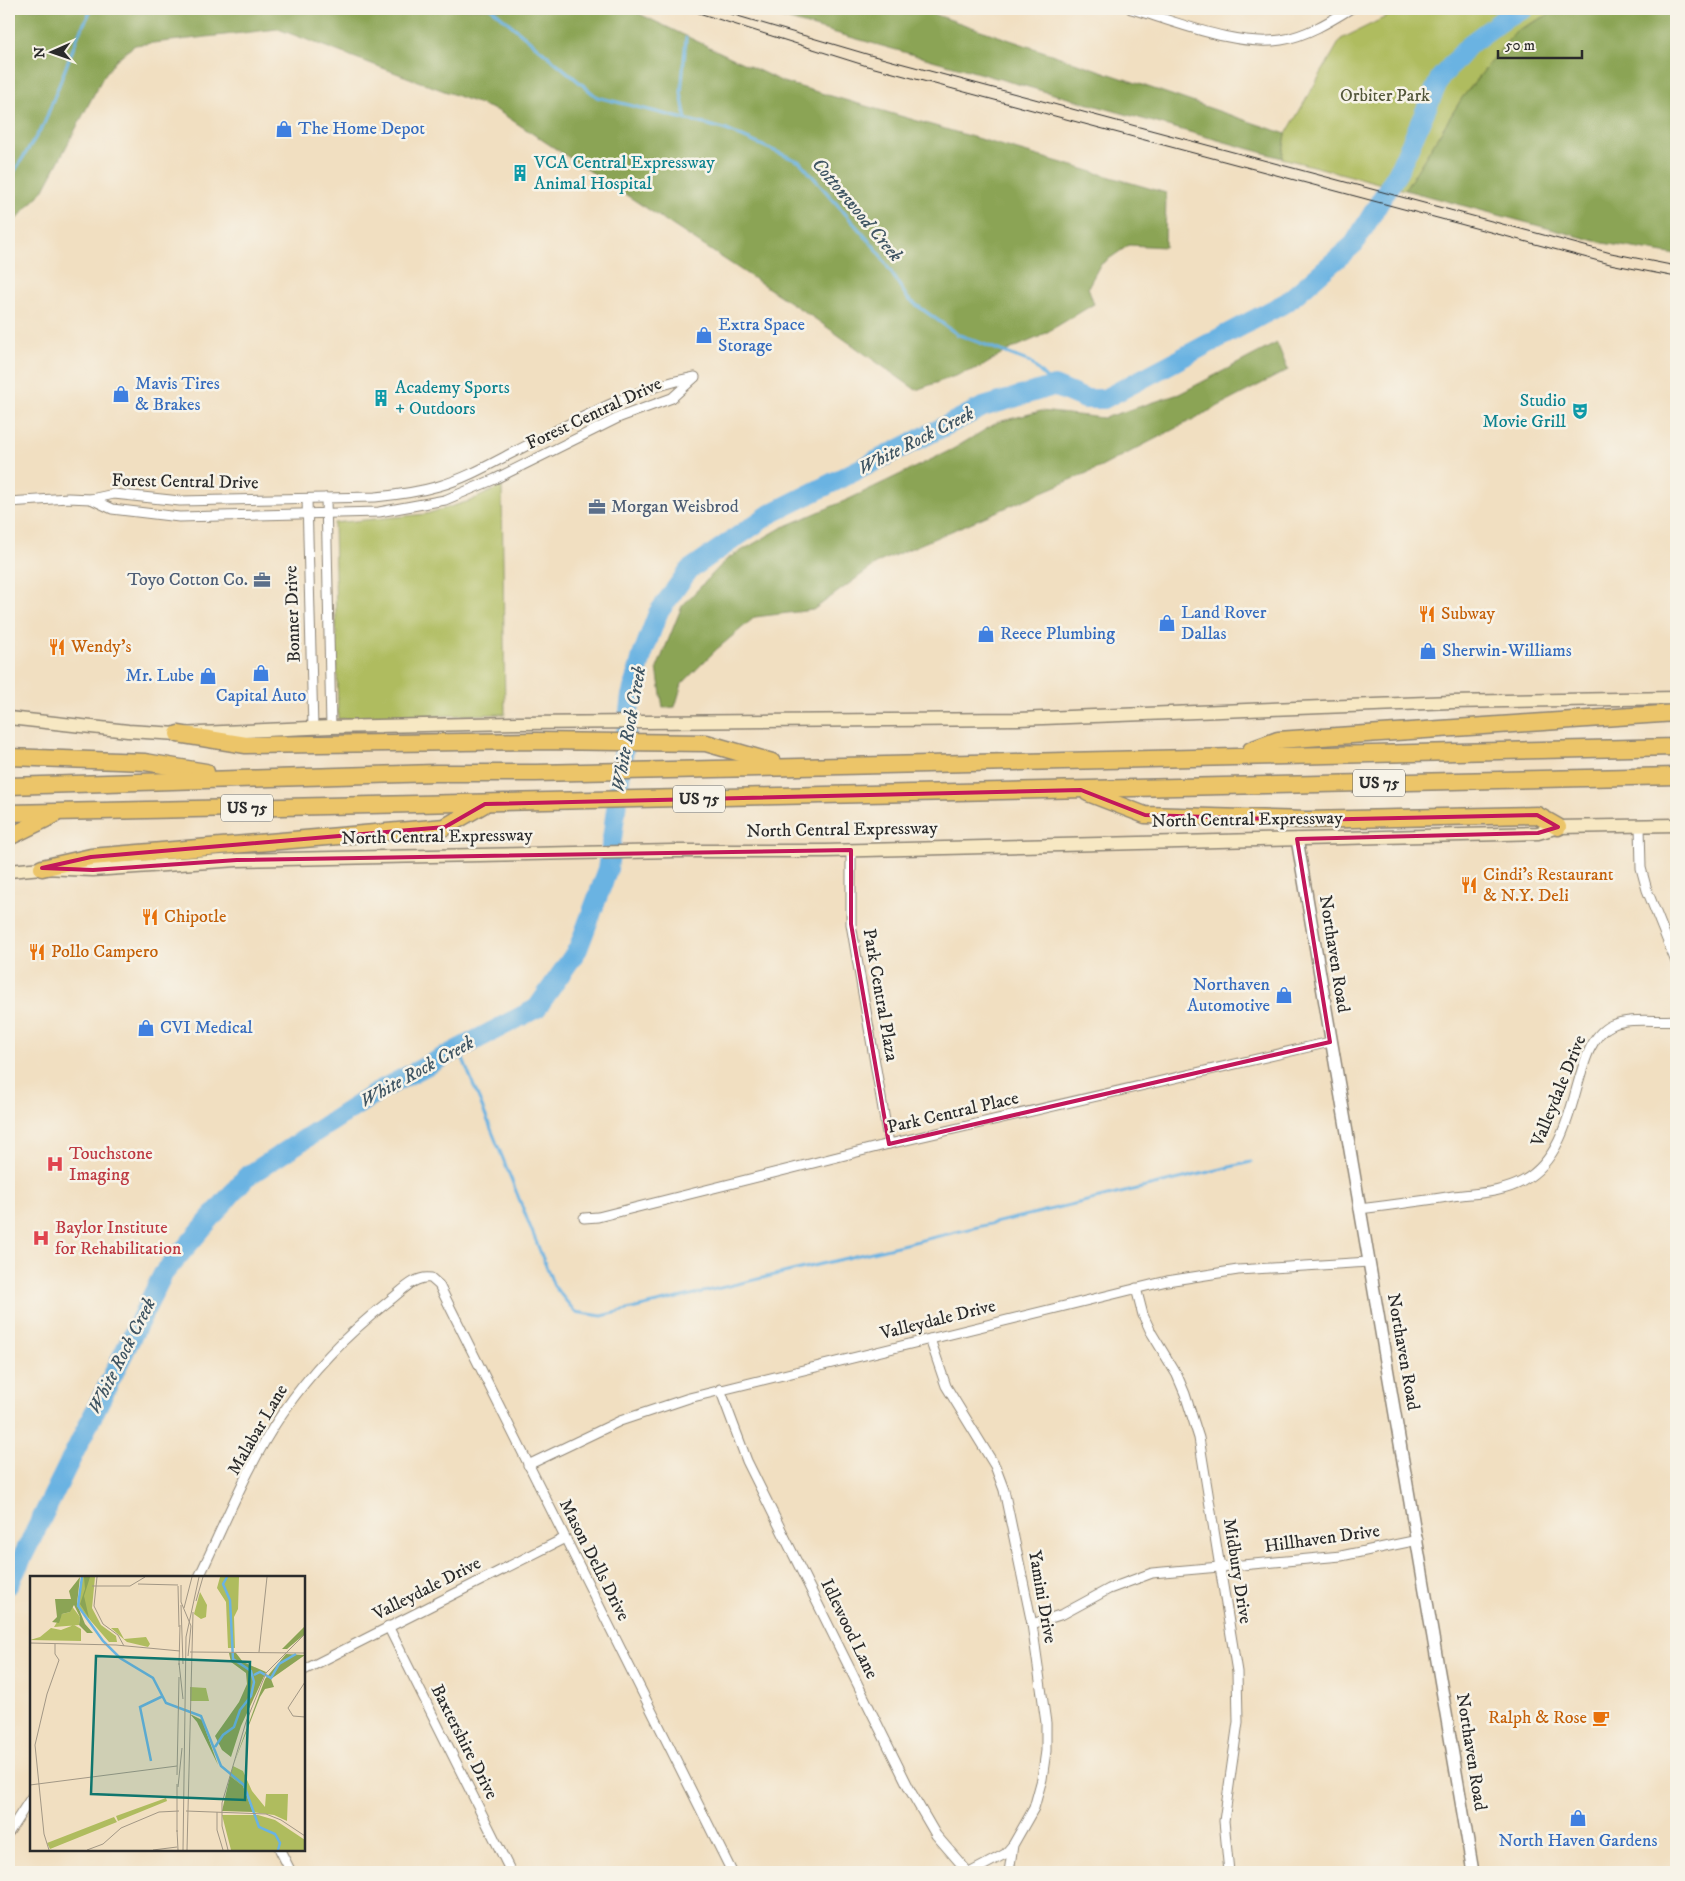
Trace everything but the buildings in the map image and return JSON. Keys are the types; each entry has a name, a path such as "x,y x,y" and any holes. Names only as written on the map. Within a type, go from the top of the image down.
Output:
{"highway":[{"path":"1237,755 1278,740 1676,713"},
{"path":"178,734 246,744 536,741 706,743 786,766"},
{"name":"US 75","path":"9,786 242,778 1676,747"},
{"path":"9,757 145,762 242,778"},
{"name":"North Central Expressway","path":"9,814 1676,776"},
{"path":"1081,790 1145,815 1307,820 1537,815 1558,827"},
{"path":"42,868 91,857 445,827 485,804"},
{"path":"9,837 62,812"}],"main road":[{"path":"9,718 128,731 178,734 331,727 1018,719 1452,702 1676,698"},
{"name":"North Central Expressway","path":"9,871 42,868 93,870 237,860 673,851 851,850 1538,833 1558,827 1676,825"}],"street":[{"path":"1131,9 1230,37 1258,41 1281,40 1314,30 1350,9"},
{"name":"Forest Central Drive","path":"9,502 68,498 91,499 114,494 180,501 307,499 406,494 441,486 490,465 613,402 665,382 695,377 672,398 620,417 495,479 445,500 408,509 307,515 179,517 112,509 91,499"},
{"path":"490,465 495,479"},
{"name":"Bonner Drive","path":"326,498 331,727"},
{"name":"Bonner Drive","path":"307,499 313,728"},
{"path":"1640,826 1641,868 1647,890 1676,962"},
{"name":"Northaven Road","path":"1297,839 1330,1042 1418,1540 1473,1872"},
{"name":"Park Central Plaza","path":"851,850 851,924 889,1144"},
{"name":"Valleydale Drive","path":"1359,1209 1496,1190 1523,1181 1550,1158 1559,1142 1568,1122 1588,1052 1598,1035 1614,1024 1676,1020"},
{"name":"Park Central Place","path":"584,1218 598,1217 889,1144 1330,1042"},
{"name":"Valleydale Drive","path":"528,1464 620,1421 720,1390 1136,1288 1238,1270 1370,1262"},
{"name":"Mason Dells Drive","path":"417,1279 431,1278 439,1285 732,1872"},
{"name":"Malabar Lane","path":"199,1576 262,1447 293,1399 344,1340 365,1320 417,1279"},
{"name":"Midbury Drive","path":"1136,1288 1147,1323 1178,1375 1193,1415 1199,1438 1220,1567 1239,1692 1238,1722 1224,1821 1229,1872"},
{"name":"Yamini Drive","path":"930,1339 946,1386 995,1466 1004,1490 1032,1624 1046,1722 1046,1751 1042,1779 1034,1808 1013,1846 1009,1872"},
{"name":"Idlewood Lane","path":"720,1390 747,1461 911,1792 936,1835 970,1872"},
{"name":"Valleydale Drive","path":"305,1669 565,1538"},
{"name":"Hillhaven Drive","path":"1032,1624 1063,1614 1109,1589 1152,1573 1341,1556 1418,1540"},
{"name":"Baxtershire Drive","path":"388,1626 512,1872"},
{"path":"9,1832 30,1800"},
{"path":"970,1872 1005,1854 1013,1846"},
{"path":"280,1851 291,1872"}],"highlighted area":[{"path":"1081,790 1145,815 1307,820 1537,815 1558,827 1538,833 1297,839 1330,1042 889,1144 851,924 851,850 237,860 93,870 42,868 91,857 445,827 485,804"}],"green space":[{"path":"17,9 629,9 783,82 1166,193 1165,247 1129,245 1100,265 1088,287 1094,304 1039,337 1009,350 983,366 916,390 814,318 498,111 278,29 135,45 117,59 103,77 43,191 9,227 9,42"},
{"path":"750,9 919,9 1286,134 1282,158"},
{"name":"Orbiter Park","path":"1402,9 1560,9 1516,31 1462,98 1405,190 1282,158 1286,134 1341,39"},
{"path":"1560,9 1676,9 1676,255 1603,243 1405,190 1462,98 1516,31"},
{"path":"1277,343 1288,370 1101,467 879,562 813,610 755,617 717,649 682,684 675,707 663,708 657,668 682,606 727,559 781,528 849,499 953,449 998,422 1041,411 1104,418 1179,394"},
{"path":"502,486 505,714 338,719 334,523 426,514 470,501"}],"waterway":[{"name":"Cottonwood Creek","path":"9,175 14,172 44,124 79,33 92,9"},
{"name":"Cottonwood Creek","path":"492,9 597,97 724,129 800,162 877,250 908,299 957,334 1030,362 1054,386"},
{"name":"White Rock Creek","path":"9,1584 163,1274 246,1177 382,1089 537,1008 578,949 608,869 631,696 642,656 658,613 689,570 770,514 983,407 1054,386 1085,399 1104,399 1287,302 1354,244 1398,172 1440,78 1470,44 1508,16 1524,9"},
{"path":"686,38 681,93 686,120"},
{"path":"459,1049 554,1286 575,1312 602,1316 1251,1162"}],"tram line":[{"path":"686,9 867,66 1610,264 1676,277"},
{"path":"714,9 870,55 1611,253 1676,266"}],"place":[{"name":"The Home Depot","path":"284,129"},
{"name":"VCA Central Expressway Animal Hospital","path":"520,173"},
{"name":"Extra Space Storage","path":"704,335"},
{"name":"Mavis Tires & Brakes","path":"121,394"},
{"name":"Academy Sports + Outdoors","path":"381,398"},
{"name":"Studio Movie Grill","path":"1580,411"},
{"name":"Morgan Weisbrod","path":"597,507"},
{"name":"Toyo Cotton Co.","path":"262,580"},
{"name":"Subway","path":"1427,614"},
{"name":"Land Rover Dallas","path":"1167,623"},
{"name":"Reece Plumbing","path":"986,634"},
{"name":"Wendy's","path":"57,647"},
{"name":"Sherwin-Williams","path":"1428,651"},
{"name":"Capital Auto","path":"261,673"},
{"name":"Mr. Lube","path":"208,676"},
{"name":"Cindi's Restaurant & N.Y. Deli","path":"1469,885"},
{"name":"Chipotle","path":"150,917"},
{"name":"Pollo Campero","path":"37,952"},
{"name":"Northaven Automotive","path":"1284,995"},
{"name":"CVI Medical","path":"146,1028"},
{"name":"Touchstone Imaging","path":"55,1164"},
{"name":"Baylor Institute for Rehabilitation","path":"41,1238"},
{"name":"Ralph & Rose","path":"1601,1718"},
{"name":"North Haven Gardens","path":"1578,1818"}]}
